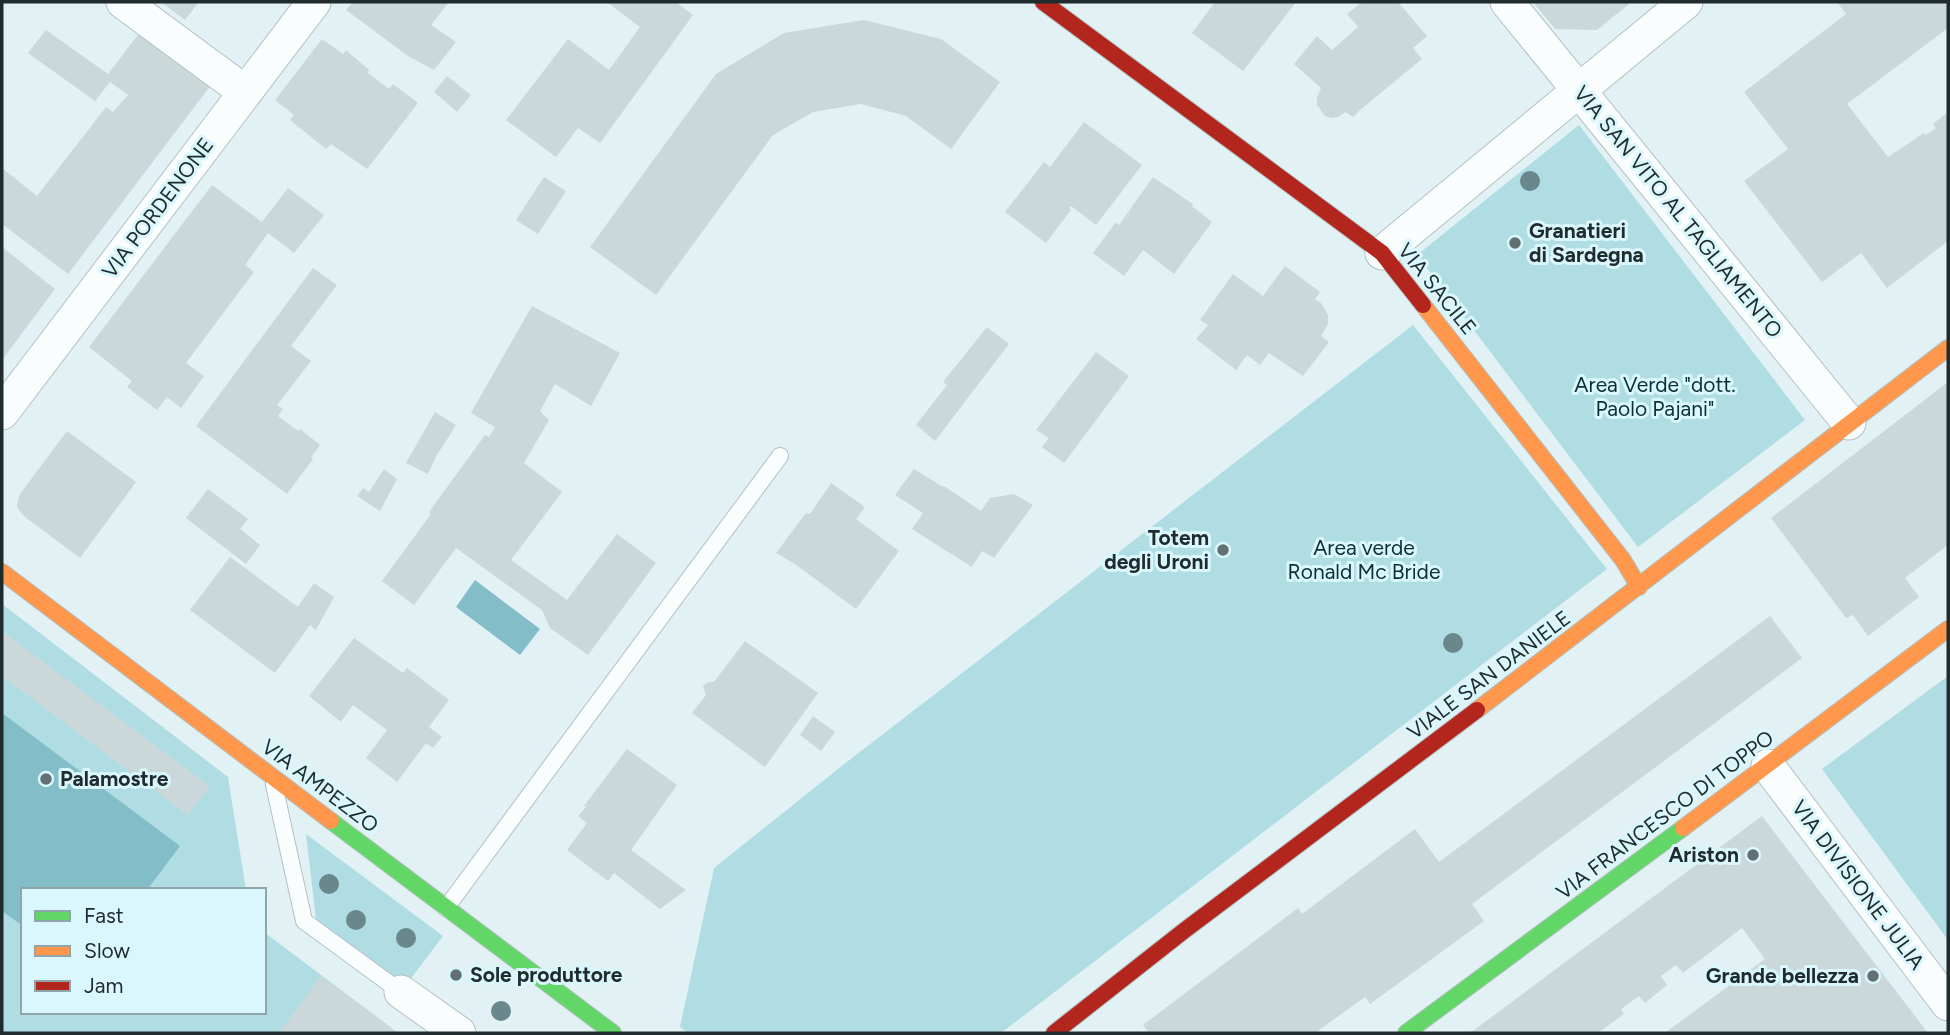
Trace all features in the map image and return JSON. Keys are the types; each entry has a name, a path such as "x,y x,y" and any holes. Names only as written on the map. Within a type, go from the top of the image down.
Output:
{"main road":[{"name":"VIA SACILE","path":"1043,2 1382,253 1623,559 1639,587"},
{"name":"VIALE SAN DANIELE","path":"1054,1033 1948,348"},
{"name":"VIA AMPEZZO","path":"2,572 613,1033"},
{"name":"VIA FRANCESCO DI TOPPO","path":"1406,1033 1768,766 1948,629"}],"street":[{"path":"123,2 245,92"},
{"name":"VIA PORDENONE","path":"2,414 314,2"},
{"name":"VIA SAN VITO AL TAGLIAMENTO","path":"1507,2 1849,423"},
{"path":"1382,253 1686,2"},
{"name":"VIA DIVISIONE JULIA","path":"1768,766 1948,1003"},
{"path":"401,992 459,1033"}],"lane":[{"path":"446,908 780,456"},
{"path":"272,775 304,921 401,992"}],"green space":[{"name":"Area Verde \"dott. Paolo Pajani\"","path":"1579,125 1805,420 1638,547 1417,255"},
{"name":"Area verde Ronald Mc Bride","path":"1413,325 1607,569 1001,1033 688,1033 680,1027 714,868 843,765"},
{"path":"2,604 228,777 246,888 21,888 21,1014 266,1014 266,934 398,1033 2,1033"},
{"path":"1948,676 1948,940 1822,769"},
{"path":"306,834 443,936 406,985 316,919"}],"shaded area":[{"path":"475,580 540,629 520,655 456,607"},
{"name":"Palamostre","path":"2,713 180,846 148,888 21,888 21,925 2,911"}],"building":[{"path":"161,2 199,2 185,20"},
{"path":"353,2 449,2 431,25 456,42 434,70 408,56 346,10"},
{"path":"607,2 676,2 693,15 600,143 578,128 556,157 506,120 568,39 609,70 640,27"},
{"path":"1215,2 1296,2 1243,71 1192,33"},
{"path":"1362,2 1398,2 1427,36 1413,48 1422,59 1353,117 1346,112 1331,118 1325,116 1317,105 1321,88 1294,64 1317,36 1332,50 1358,27 1347,14"},
{"path":"1533,2 1629,4 1597,30 1555,29"},
{"path":"1837,2 1948,2 1948,28 1847,104 1888,157 1936,128 1933,124 1948,112 1948,241 1887,288 1861,253 1822,282 1744,181 1788,149 1744,92 1846,14"},
{"path":"864,20 941,39 1000,82 951,149 906,116 861,104 813,112 773,135 656,295 590,247 716,74 784,33"},
{"path":"46,30 108,74 140,32 211,85 68,274 2,224 2,168 37,196 106,107 113,112 128,95 110,82 95,101 28,53"},
{"path":"322,39 343,54 346,50 369,70 368,73 389,89 393,84 418,103 367,169 331,144 326,149 290,120 294,115 275,100"},
{"path":"447,76 471,95 457,112 434,92"},
{"path":"1084,122 1142,165 1096,225 1071,206 1071,210 1046,243 1005,212 1044,162 1050,167"},
{"path":"544,177 566,191 538,234 516,220"},
{"path":"1153,177 1193,204 1192,206 1212,222 1174,274 1143,250 1124,276 1093,253 1116,222 1119,225"},
{"path":"212,185 262,222 288,188 324,215 294,253 268,233 245,265 254,272 186,363 204,376 181,408 167,397 157,410 127,387 132,381 89,347"},
{"path":"2,247 55,289 2,360"},
{"path":"1285,266 1320,292 1315,299 1322,304 1328,315 1328,324 1321,336 1329,342 1303,376 1269,353 1260,365 1247,355 1236,370 1196,339 1208,325 1200,320 1233,274 1263,296"},
{"path":"313,268 337,285 291,346 311,361 277,405 283,409 278,416 320,445 287,494 196,426"},
{"path":"532,306 620,353 591,406 555,384 540,411 549,420 524,463 562,492 511,560 567,600 617,534 656,563 588,655 550,628 542,610 456,548 414,605 382,581 485,435 489,437 495,427 471,413"},
{"path":"987,327 1009,344 935,441 916,425 947,385 943,382"},
{"path":"1096,352 1129,376 1064,463 1042,447 1049,438 1036,430"},
{"path":"1948,382 1948,545 1905,578 1919,597 1868,636 1853,615 1846,618 1771,518"},
{"path":"435,412 456,425 428,474 406,463"},
{"path":"67,431 136,482 80,558 25,517 17,505 20,494"},
{"path":"384,469 397,479 380,511 357,496 363,488 369,492"},
{"path":"914,469 981,511 990,498 1014,494 1033,505 994,558 982,551 972,567 912,529 923,513 895,495"},
{"path":"831,483 865,507 856,519 899,551 856,609 776,553 806,513 810,514"},
{"path":"208,489 248,519 240,529 260,545 246,564 186,518"},
{"path":"230,557 298,607 314,583 334,597 316,630 310,625 275,673 190,610"},
{"path":"1770,616 1802,658 1472,904 1484,921 1370,1004 1365,997 1315,1033 1149,1033 1143,1025 1298,908 1302,914 1415,829 1439,862"},
{"path":"2,631 210,786 188,815 2,676"},
{"path":"354,638 403,673 407,668 449,700 429,727 442,737 433,748 426,743 397,782 366,758 387,730 353,705 341,722 309,696"},
{"path":"745,641 818,693 765,767 692,713 706,695 703,686 714,682"},
{"path":"813,716 835,732 821,751 800,735"},
{"path":"627,749 677,785 631,850 686,890 660,909 614,873 608,881 567,850 587,823 578,816"},
{"path":"1762,816 1928,1033 1665,1033 1765,959 1742,928 1683,973 1676,965 1661,976 1667,985 1645,1003 1639,996 1621,1009 1624,1014 1598,1033 1470,1033"},
{"path":"321,976 369,1011 398,1033 279,1033"}],"traffic: fast":[{"path":"331,821 613,1033"},
{"path":"1406,1033 1683,828"}],"traffic: slow":[{"path":"1423,305 1623,560 1639,587"},
{"path":"1477,710 1948,348"},
{"path":"2,572 331,821"},
{"path":"1683,828 1948,629"}],"traffic: jam":[{"path":"1043,2 1382,253 1423,305"},
{"path":"1054,1033 1185,930 1477,710"}],"place":[{"name":"Granatieri di Sardegna","path":"1515,243"},
{"name":"Totem degli Uroni","path":"1223,550"},
{"name":"Palamostre","path":"46,779"},
{"name":"Ariston","path":"1753,855"},
{"name":"Sole produttore","path":"456,975"},
{"name":"Grande bellezza","path":"1873,976"}]}
